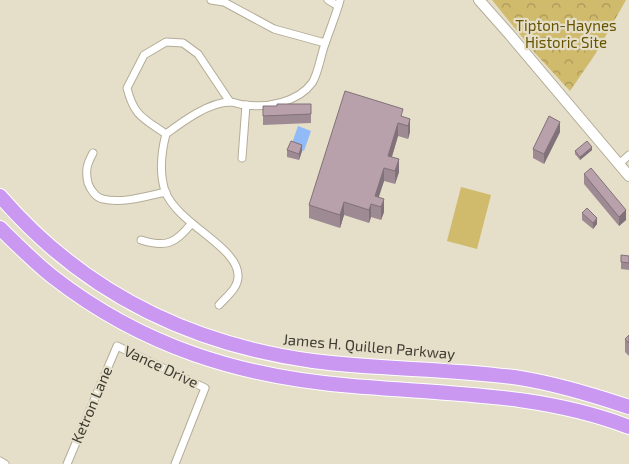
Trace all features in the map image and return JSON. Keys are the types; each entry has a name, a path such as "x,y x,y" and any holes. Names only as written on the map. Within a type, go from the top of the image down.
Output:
{"highway":[{"name":"James H. Quillen Parkway","path":"0,196 34,232 77,269 140,308 202,335 235,345 312,360 468,372 519,378 566,388 629,407"},
{"path":"0,228 52,276 79,296 138,331 201,357 235,368 300,380 352,386 498,397 546,404 590,414 629,427"}],"main road":[{"path":"479,0 629,176"}],"street":[{"path":"211,0 223,1 274,29 325,43"},
{"path":"220,305 233,290 237,281 236,264 230,254 178,212 166,192 161,169 166,134 202,111 230,102 246,105 265,105 282,102 302,94 313,82 339,3 328,0"},
{"path":"166,134 137,113 126,88 144,55 166,42 183,43 198,54 230,102"},
{"path":"242,158 246,105"},
{"path":"93,153 86,165 87,176 89,186 97,197 104,200 129,199 166,192"},
{"path":"619,164 629,155"},
{"path":"141,240 160,244 170,242 181,237 191,224"},
{"name":"Vance Drive","path":"117,346 204,388 176,464"},
{"name":"Ketron Lane","path":"66,464 117,346"},
{"path":"0,461 5,464"}],"green space":[{"name":"Tipton-Haynes Historic Site","path":"492,0 626,0 596,53 570,91 535,53"},
{"path":"461,187 491,195 477,249 447,241"}],"water":[{"path":"298,126 311,131 304,151 291,146"}],"building":[{"path":"345,91 403,109 401,116 410,119 408,126 398,123 388,156 399,159 395,171 384,168 375,196 384,199 381,207 371,204 369,210 344,202 340,215 309,205"},
{"path":"277,104 311,104 311,114 263,116 263,106 277,106"},
{"path":"549,116 560,122 544,154 533,149"},
{"path":"291,141 302,145 299,154 287,150"},
{"path":"587,141 592,147 580,157 575,151"},
{"path":"591,168 626,210 619,217 584,174"},
{"path":"587,208 597,218 593,223 582,213"},
{"path":"621,255 629,256 629,263 621,262"},
{"path":"629,335 629,343 625,339"}]}
